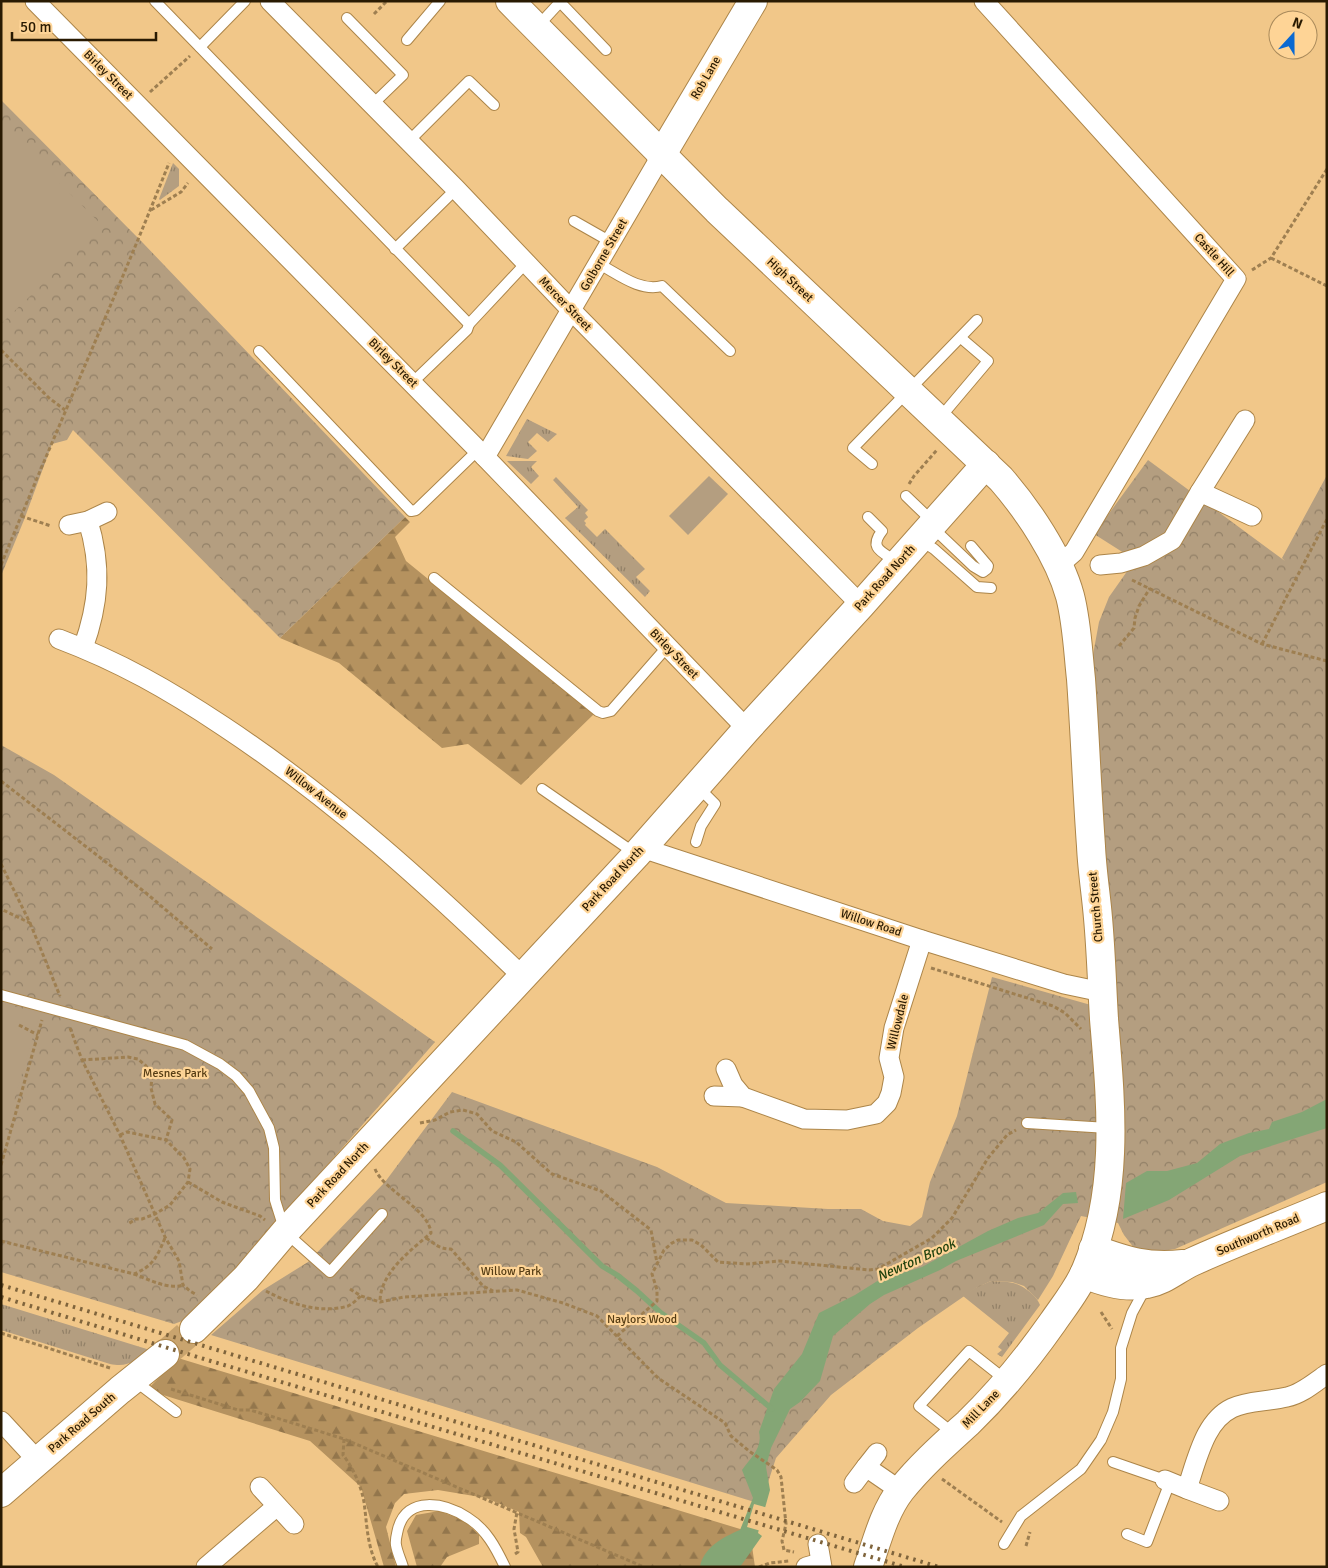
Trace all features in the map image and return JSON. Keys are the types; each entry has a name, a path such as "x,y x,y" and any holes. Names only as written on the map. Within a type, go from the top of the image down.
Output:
{"main road":[{"name":"High Street","path":"510,1 738,231 908,391 940,433 986,464 1016,496 1047,545 1066,559"},
{"name":"Rob Lane","path":"662,156 714,64 753,1"},
{"name":"Park Road North","path":"194,1330 235,1289 276,1227 408,1116 433,1072 639,851 986,464"},
{"name":"Church Street","path":"1066,559 1076,628 1083,709 1091,848 1098,919 1112,1128 1110,1173 1104,1211 1093,1249"},
{"name":"Southworth Road","path":"1084,1274 1110,1283 1148,1284 1167,1277 1190,1263 1327,1206"},
{"name":"Southworth Road","path":"1093,1249 1144,1265 1164,1266 1190,1263"},
{"name":"Mill Lane","path":"868,1567 884,1522 901,1491 933,1455 1020,1368 1068,1301 1084,1274 1093,1249"},
{"name":"Park Road South","path":"1,1493 38,1462 124,1374 164,1354"}],"street":[{"name":"Birley Street","path":"35,1 482,453 747,729"},
{"name":"Mercer Street","path":"270,1 373,104 571,310 860,605"},
{"name":"Castle Hill","path":"984,1 1236,279 1066,559"},
{"name":"Golborne Street","path":"482,453 600,264 662,156"},
{"path":"1100,566 1121,563 1144,556 1172,540 1245,420"},
{"path":"1200,492 1252,516"},
{"path":"69,525 88,521 107,512"},
{"path":"83,648 96,600 97,571 94,541 88,521"},
{"path":"1066,559 1100,566 1124,576"},
{"name":"Willow Avenue","path":"59,639 126,667 181,698 267,755 359,826 442,899 522,976"},
{"name":"Willow Road","path":"639,851 1064,984 1102,992"},
{"name":"Willowdale","path":"714,1096 743,1097 804,1119 847,1120 876,1114 887,1104 894,1076 889,1058 894,1028 922,940"},
{"path":"726,1069 732,1085 743,1097"},
{"path":"1219,1501 1174,1484 1207,1434 1224,1413 1233,1406 1288,1397 1303,1390 1327,1374"},
{"path":"1,1421 38,1462"},
{"path":"854,1483 872,1460 901,1491"},
{"path":"260,1487 294,1524"},
{"path":"206,1567 277,1506"},
{"path":"816,1566 818,1544"}],"lane":[{"path":"155,1 469,324"},
{"path":"200,47 245,1"},
{"path":"407,40 440,1"},
{"path":"537,28 561,2 606,50"},
{"path":"347,18 403,75 373,104"},
{"path":"408,141 470,81 494,105"},
{"path":"395,249 456,189"},
{"path":"574,221 611,242"},
{"path":"412,383 467,330 469,324 526,263"},
{"path":"600,264 640,286 653,289 662,286 730,351"},
{"path":"872,464 854,448 977,320"},
{"path":"940,433 988,361 961,338"},
{"path":"259,351 411,511 416,510 482,453"},
{"path":"906,496 928,530 934,549 977,587 992,588"},
{"path":"868,517 882,531 876,539 877,548 898,563"},
{"path":"928,530 972,566 983,572 988,569 988,566 970,546"},
{"path":"434,578 603,713 611,711 667,647"},
{"path":"696,786 715,804 701,826 696,842"},
{"path":"542,789 639,851"},
{"path":"1,995 186,1045 220,1064 236,1076 249,1091 269,1128 274,1148 276,1227 330,1272 382,1214"},
{"path":"1027,1123 1112,1128"},
{"path":"1004,1544 1021,1516 1081,1469 1101,1440 1112,1412 1121,1379 1121,1348 1132,1313 1148,1284"},
{"path":"955,1435 919,1406 969,1351 1007,1382"},
{"path":"124,1374 176,1412"},
{"path":"1113,1462 1174,1484 1147,1542 1127,1534"},
{"path":"403,1567 396,1543 400,1521 408,1511 416,1506 438,1506 451,1509 468,1518 483,1530 504,1564"}],"path":[{"path":"374,14 387,1"},
{"path":"137,105 200,47"},
{"path":"1,564 65,410 125,274 172,157"},
{"path":"1236,279 1271,258 1327,169"},
{"path":"150,211 181,192 192,179"},
{"path":"1271,258 1327,286"},
{"path":"1,350 49,398 65,410"},
{"path":"906,496 910,482 940,433"},
{"path":"1262,644 1327,519"},
{"path":"1124,576 1262,644 1327,661"},
{"path":"1119,646 1134,628 1139,606 1150,588"},
{"path":"1,781 146,893 212,950"},
{"path":"1,864 30,923 66,1013 82,1060 120,1135 165,1237 179,1261 183,1285 202,1297"},
{"path":"1,909 30,923"},
{"path":"924,966 1053,1006 1065,1014 1084,1032"},
{"path":"1,1165 46,1007"},
{"path":"18,1025 38,1035"},
{"path":"82,1060 128,1057 138,1060 146,1066 152,1076 151,1088 155,1104 172,1120 166,1140"},
{"path":"408,1116 423,1121 435,1120 450,1112 463,1110 477,1114 492,1130 516,1142 552,1174 601,1191 651,1230 657,1263"},
{"path":"617,1336 657,1301 658,1290 652,1274 664,1250 678,1240 692,1240 705,1248 718,1262 746,1264 779,1261 869,1270 878,1269 932,1238 952,1218 988,1158 1007,1135 1027,1123"},
{"path":"120,1135 127,1132 166,1140 184,1158 190,1170 188,1182 170,1205 155,1214 142,1219 136,1219 128,1224"},
{"path":"373,1164 377,1175 428,1222 431,1233 410,1250 388,1276 380,1293 380,1302"},
{"path":"188,1182 222,1202 260,1216 276,1227"},
{"path":"134,1274 146,1269 152,1263 165,1237"},
{"path":"426,1238 442,1249 451,1249 483,1286 498,1292"},
{"path":"1,1241 134,1274 170,1285 183,1285"},
{"path":"350,1288 361,1296 380,1302 404,1296 517,1290 563,1303 597,1316 658,1378 725,1423 731,1436 777,1470 782,1477 786,1524 782,1541 784,1550 801,1554 816,1566"},
{"path":"264,1290 288,1302 319,1309 350,1306 361,1296"},
{"path":"1,1333 124,1374"},
{"path":"168,1388 238,1410 250,1410 267,1414 344,1440 644,1567"},
{"path":"344,1440 343,1455 352,1468 363,1499 370,1546 378,1567"},
{"path":"935,1474 1012,1529"},
{"path":"504,1564 518,1552 514,1529 517,1512"},
{"path":"1026,1546 1030,1528"},
{"path":"760,1567 778,1562"}],"green space":[{"path":"1,100 143,243 405,517 280,638 73,430 67,440 52,444 1,576"},
{"path":"1,126 103,226 1,324"},
{"path":"173,163 179,169 179,186 160,200 159,199"},
{"path":"1,366 14,380 1,393"},
{"path":"527,419 557,434 548,442 537,433 528,442 537,451 528,459 506,456"},
{"name":"Willow Park","path":"1148,460 1285,561 1282,558 1327,475 1327,1182 1175,1249 1157,1252 1134,1248 1118,1223 1081,1216 1053,1276 1038,1300 1024,1286 1012,1282 991,1281 976,1288 918,1328 831,1395 776,1458 761,1504 211,1335 263,1290 308,1262 385,1182 452,1092 657,1167 726,1203 861,1209 883,1221 910,1226 922,1217 930,1182 957,1116 992,977 1112,1011 1083,709 1099,622 1109,597 1135,560 1094,534"},
{"path":"507,461 537,461 531,467 539,476 531,484"},
{"path":"709,476 728,494 688,535 669,516"},
{"path":"556,477 588,510 585,513 588,517 584,521 585,525 597,537 605,529 645,569 636,577 650,591 645,597 565,518 578,507 553,480"},
{"path":"405,517 410,522 395,537 406,561 594,714 521,785 468,744 442,748 339,663 280,638"},
{"name":"Mesnes Park","path":"1,745 54,775 435,1042 198,1315 174,1324 1,1272"},
{"path":"1,1003 40,1013 1,1144"},
{"path":"991,1281 1009,1282 1018,1285 1028,1290 1040,1305 1002,1357 997,1354 1002,1350 998,1347 1009,1333 963,1296"},
{"path":"1,1304 150,1350 127,1364 110,1364 1,1330"},
{"path":"178,1358 750,1532 755,1567 543,1567 526,1537 520,1533 519,1512 486,1498 438,1490 404,1494 395,1503 386,1527 396,1567 384,1567 361,1487 310,1441 147,1390"},
{"path":"439,1511 463,1520 479,1535 479,1544 447,1557 440,1567 417,1567 407,1531 416,1515"}],"shaded area":[{"path":"1327,1099 1327,1128 1240,1156 1169,1200 1123,1219 1126,1183 1147,1171 1167,1171 1197,1163 1220,1144 1249,1133 1269,1129 1272,1122 1302,1112"},
{"path":"1076,1192 1078,1203 1063,1204 1044,1225 956,1261 884,1295 870,1304 833,1336 820,1381 800,1402 790,1409 771,1448 766,1467 770,1490 758,1533 762,1536 740,1567 700,1567 709,1549 727,1536 740,1530 753,1498 742,1470 752,1457 759,1443 759,1432 774,1389 802,1354 819,1313 855,1295 879,1280 922,1267 988,1231 1018,1218 1038,1213 1063,1193"}],"pier":[{"path":"754,1504 768,1508 761,1531 747,1527"}],"waterway":[{"path":"453,1131 500,1165 602,1266 617,1275 661,1313 704,1343 720,1365 772,1409"}],"tunnel":[{"path":"165,1354 194,1329"}],"railway":[{"path":"1,1285 939,1567"},
{"path":"1,1297 905,1567"}],"water label":[{"name":"Newton Brook","path":"916,1260"}],"park label":[{"name":"Naylors Wood","path":"642,1319"}]}
